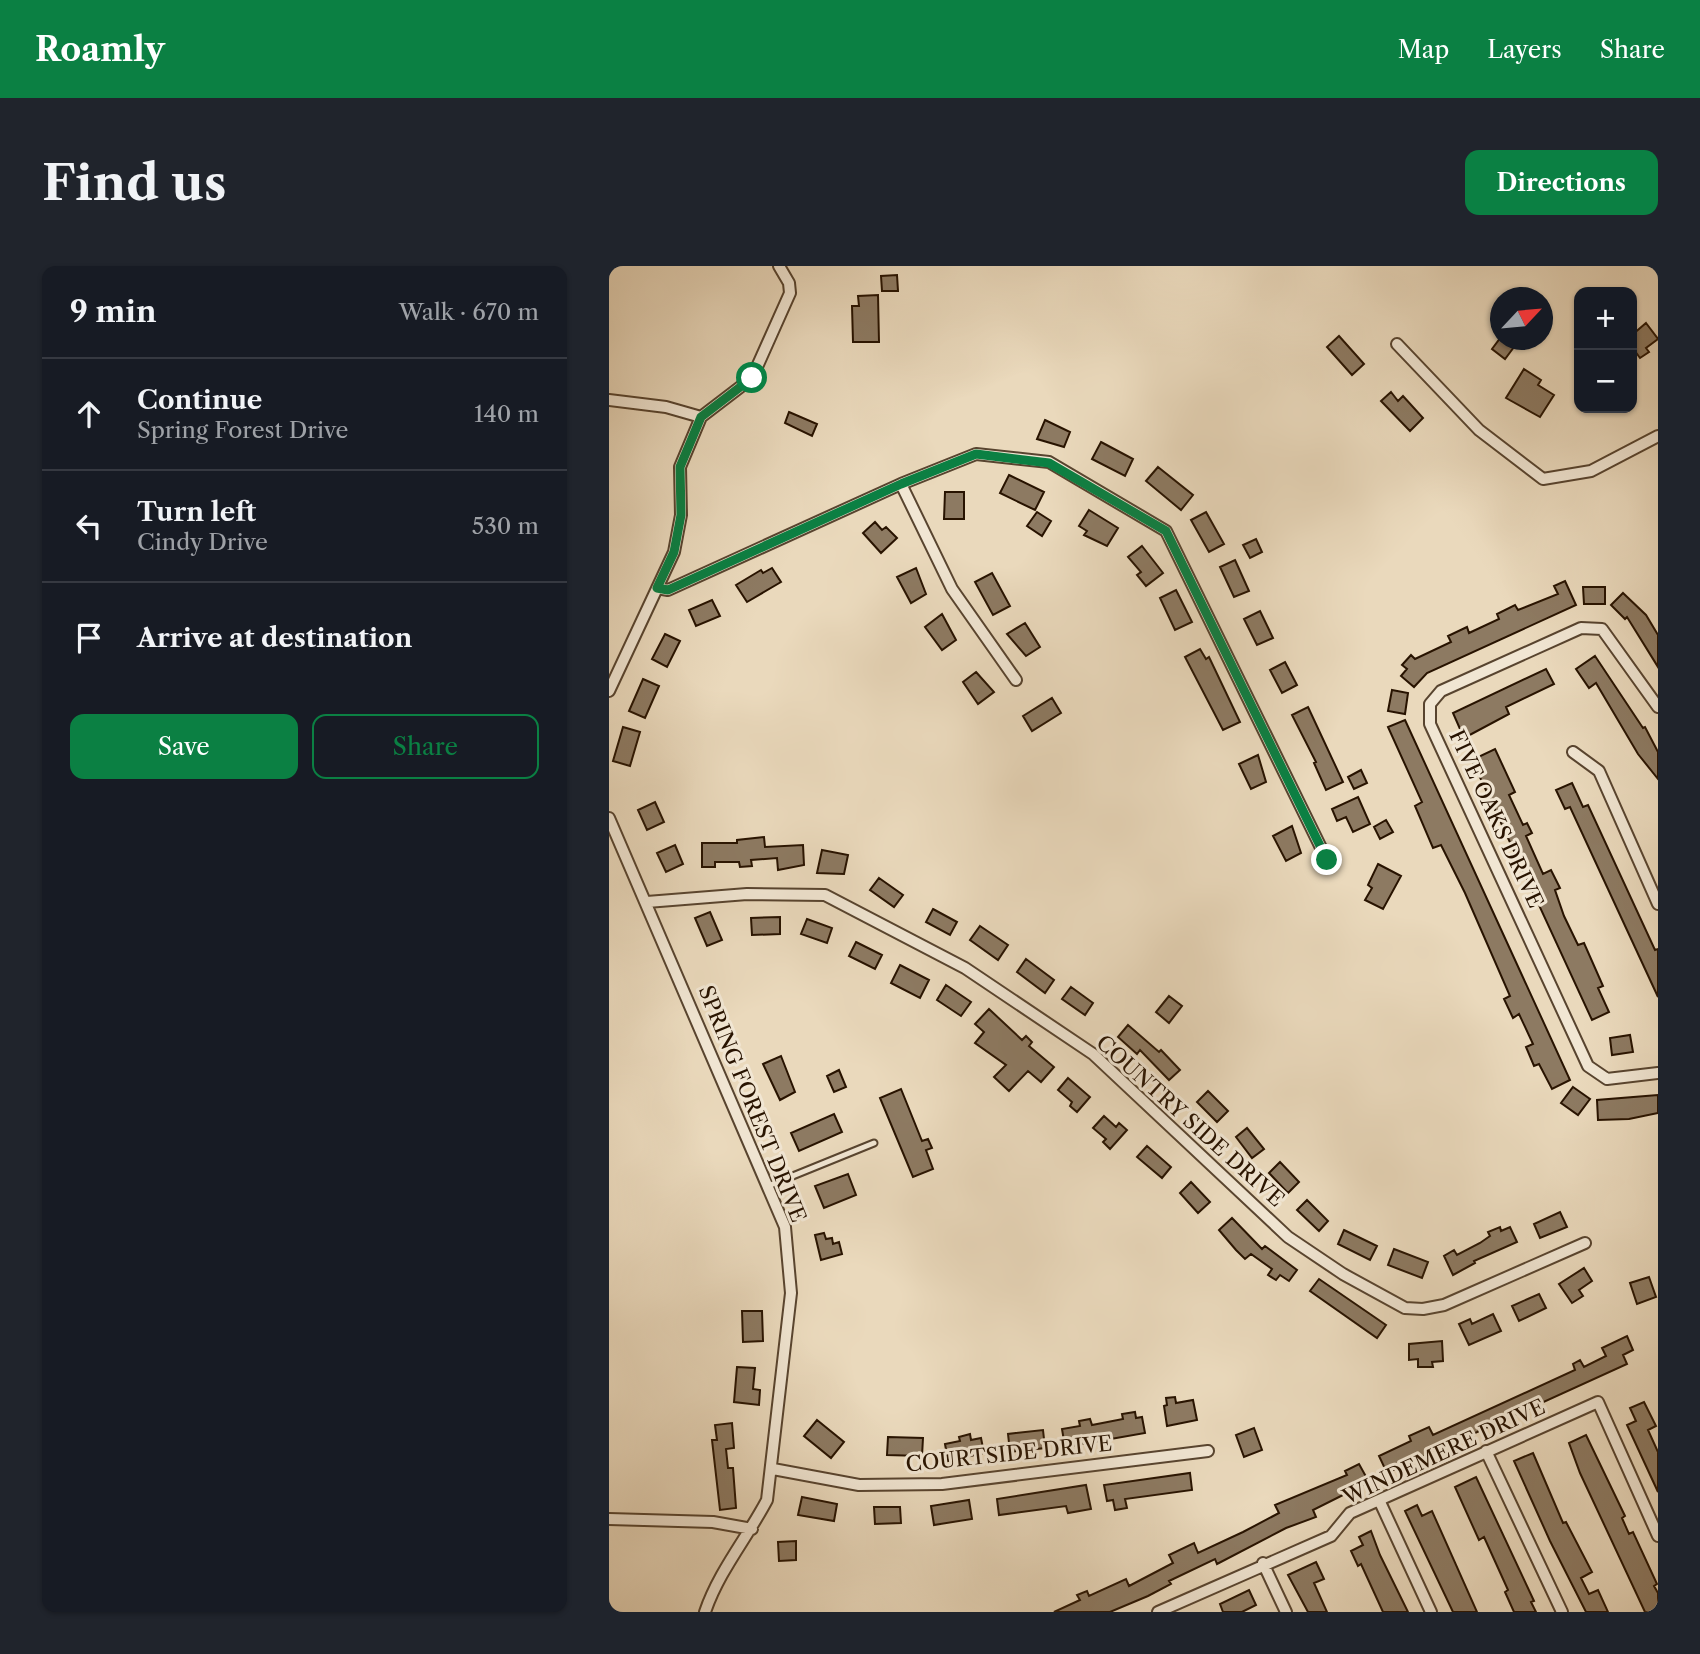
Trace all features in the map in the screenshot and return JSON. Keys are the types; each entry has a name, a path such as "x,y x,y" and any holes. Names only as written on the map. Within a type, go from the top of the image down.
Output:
{"street":[{"path":"609,691 674,552 681,515 680,467 701,417 752,378 790,293 789,283 779,266"},
{"path":"1397,344 1479,430 1543,479 1591,471 1658,436"},
{"path":"609,400 666,407 701,417"},
{"path":"657,588 668,590 901,484 976,454 1049,463 1166,531 1327,860"},
{"path":"901,484 951,589 1016,680"},
{"name":"FIVE OAKS DRIVE","path":"1658,708 1602,629 1581,628 1441,691 1430,704 1430,724 1588,1066 1607,1079 1658,1073"},
{"path":"1573,752 1599,771 1658,904"},
{"name":"SPRING FOREST DRIVE","path":"609,818 785,1227 791,1293 768,1500 715,1584 705,1612"},
{"name":"COUNTRY SIDE DRIVE","path":"647,902 747,894 825,895 965,968 1093,1054 1288,1237 1343,1274 1405,1308 1423,1309 1444,1305 1585,1243"},
{"name":"WINDEMERE DRIVE","path":"1159,1612 1263,1563 1331,1536 1350,1513 1380,1502 1486,1451 1598,1402 1658,1536"},
{"name":"COURTSIDE DRIVE","path":"773,1469 859,1485 942,1484 1208,1451"},
{"path":"1486,1451 1562,1612"},
{"path":"1380,1502 1431,1612"},
{"path":"609,1520 713,1522 752,1529"},
{"path":"1263,1563 1286,1612"}],"lane":[{"path":"768,1186 874,1143"}],"building":[{"path":"897,275 898,291 882,291 881,276"},
{"path":"878,295 879,342 853,342 852,306 859,306 858,296"},
{"path":"1646,323 1658,339 1646,348 1649,352 1640,358 1637,354 1637,331"},
{"path":"1339,336 1364,364 1352,375 1327,347"},
{"path":"1493,350 1512,350 1505,359"},
{"path":"1524,369 1541,380 1538,385 1554,395 1540,417 1506,398"},
{"path":"1391,392 1398,401 1403,396 1423,418 1410,431 1381,401"},
{"path":"789,412 817,424 812,436 785,423"},
{"path":"1045,420 1070,432 1064,447 1037,439"},
{"path":"1101,442 1133,459 1125,476 1092,459"},
{"path":"1158,467 1193,495 1181,510 1146,481"},
{"path":"1009,475 1044,492 1035,510 1000,493"},
{"path":"945,492 964,492 964,519 944,519"},
{"path":"1089,510 1118,528 1107,546 1084,535 1087,531 1079,526"},
{"path":"1037,512 1051,521 1042,536 1027,526"},
{"path":"1206,512 1224,544 1209,552 1191,520"},
{"path":"875,522 882,530 886,527 897,538 881,553 863,533"},
{"path":"1256,539 1262,552 1250,558 1243,545"},
{"path":"1142,546 1163,573 1146,586 1137,575 1141,572 1128,557"},
{"path":"1235,560 1249,591 1234,597 1220,567"},
{"path":"772,568 781,582 747,602 736,585 761,570 763,573"},
{"path":"916,568 926,594 911,603 897,577"},
{"path":"992,573 1010,606 993,615 975,582"},
{"path":"1565,581 1576,605 1427,673 1414,687 1401,676 1407,669 1402,665 1411,655 1415,659 1451,642 1448,636 1467,627 1469,633 1499,619 1497,614 1515,605 1518,610 1558,594 1554,586"},
{"path":"1583,587 1605,587 1605,604 1584,604"},
{"path":"1176,590 1192,622 1175,630 1160,598"},
{"path":"1623,593 1646,615 1658,635 1658,667 1627,617 1625,619 1611,605"},
{"path":"712,600 720,616 696,626 689,610"},
{"path":"1260,611 1273,638 1257,645 1244,619"},
{"path":"942,614 956,640 942,650 925,627"},
{"path":"1025,623 1040,647 1026,656 1007,634"},
{"path":"665,634 680,641 667,667 652,659"},
{"path":"1200,649 1206,659 1209,657 1240,722 1223,730 1185,657"},
{"path":"1595,656 1643,728 1645,727 1658,752 1658,779 1638,754 1596,683 1589,688 1576,669"},
{"path":"1285,662 1297,685 1282,693 1270,670"},
{"path":"1546,669 1554,684 1506,707 1509,714 1464,738 1453,713"},
{"path":"976,672 994,692 978,704 963,682"},
{"path":"643,679 659,686 645,718 629,711"},
{"path":"1392,690 1408,693 1405,714 1388,711"},
{"path":"1052,698 1061,713 1032,731 1023,716"},
{"path":"1308,707 1343,782 1326,790 1314,763 1316,762 1292,715"},
{"path":"1405,720 1570,1080 1552,1089 1539,1064 1534,1066 1526,1047 1533,1044 1519,1014 1513,1018 1504,999 1510,996 1465,893 1441,845 1433,848 1415,806 1422,802 1388,727"},
{"path":"623,727 640,732 630,766 613,761"},
{"path":"1495,749 1515,792 1509,795 1523,825 1527,823 1532,833 1526,836 1543,874 1551,870 1560,888 1555,890 1564,916 1578,945 1584,943 1603,986 1598,988 1609,1012 1592,1020 1472,760"},
{"path":"1258,755 1266,782 1251,789 1239,764"},
{"path":"1361,770 1367,783 1354,789 1348,777"},
{"path":"1572,783 1583,807 1588,805 1655,950 1658,949 1658,997 1570,807 1565,809 1556,790"},
{"path":"1358,797 1370,824 1353,832 1346,817 1337,821 1332,809"},
{"path":"655,802 664,822 647,830 638,810"},
{"path":"1386,820 1393,832 1380,839 1374,827"},
{"path":"1292,826 1301,853 1286,861 1273,836"},
{"path":"764,837 765,847 803,845 804,865 778,870 777,858 751,860 752,866 740,867 739,862 715,862 715,867 702,867 702,843 737,843 737,840"},
{"path":"675,845 683,864 666,872 657,853"},
{"path":"822,850 848,855 844,874 817,873"},
{"path":"1378,864 1401,876 1383,909 1365,900 1372,888 1368,885"},
{"path":"879,878 903,895 894,907 870,890"},
{"path":"933,909 957,922 950,935 926,922"},
{"path":"710,912 722,940 707,946 695,918"},
{"path":"780,917 780,934 752,935 751,918"},
{"path":"807,919 832,928 827,943 801,934"},
{"path":"980,926 1008,945 998,960 970,940"},
{"path":"856,942 882,955 875,969 849,956"},
{"path":"1026,959 1054,980 1045,993 1017,972"},
{"path":"900,965 929,980 920,998 891,983"},
{"path":"946,985 971,1002 961,1016 937,1000"},
{"path":"1071,987 1093,1003 1085,1015 1062,999"},
{"path":"1169,996 1182,1006 1169,1023 1156,1012"},
{"path":"989,1009 1022,1040 1026,1036 1032,1042 1029,1046 1054,1067 1041,1082 1028,1071 1009,1091 994,1077 1006,1065 975,1043 984,1032 975,1024"},
{"path":"1128,1025 1159,1052 1161,1050 1180,1070 1169,1080 1140,1050 1137,1054 1118,1037"},
{"path":"1630,1035 1633,1052 1612,1055 1610,1038"},
{"path":"781,1056 795,1092 780,1100 763,1064"},
{"path":"839,1070 846,1087 834,1092 827,1076"},
{"path":"1068,1078 1090,1097 1077,1112 1070,1106 1072,1102 1058,1090"},
{"path":"1573,1087 1590,1099 1578,1115 1561,1103"},
{"path":"901,1089 922,1141 928,1139 932,1148 926,1150 933,1169 913,1177 880,1098"},
{"path":"1208,1091 1228,1111 1217,1122 1197,1102"},
{"path":"1658,1095 1658,1113 1629,1119 1598,1120 1597,1100"},
{"path":"834,1114 842,1132 799,1151 791,1133"},
{"path":"1104,1116 1116,1127 1119,1123 1127,1130 1110,1149 1103,1142 1106,1139 1093,1128"},
{"path":"1247,1128 1264,1149 1252,1158 1236,1137"},
{"path":"1147,1146 1171,1167 1162,1178 1137,1157"},
{"path":"1280,1162 1299,1182 1288,1193 1269,1173"},
{"path":"848,1174 856,1195 824,1208 815,1186"},
{"path":"1191,1182 1210,1202 1198,1213 1180,1193"},
{"path":"1307,1200 1328,1221 1319,1231 1297,1210"},
{"path":"1560,1212 1567,1227 1540,1238 1534,1224"},
{"path":"1232,1218 1262,1249 1265,1246 1297,1270 1289,1281 1280,1275 1276,1280 1268,1275 1272,1269 1251,1254 1245,1259 1236,1250 1219,1230"},
{"path":"1500,1227 1501,1231 1510,1227 1517,1242 1474,1261 1475,1263 1453,1275 1444,1256 1454,1250 1457,1255 1480,1243 1490,1236 1488,1232"},
{"path":"1344,1230 1377,1246 1370,1260 1338,1244"},
{"path":"824,1233 826,1239 832,1238 833,1244 839,1242 842,1254 821,1260 815,1235"},
{"path":"1394,1249 1428,1262 1422,1278 1388,1265"},
{"path":"1584,1268 1592,1281 1579,1290 1583,1296 1572,1303 1559,1284"},
{"path":"1649,1277 1656,1297 1637,1304 1630,1283"},
{"path":"1319,1279 1386,1325 1377,1338 1310,1291"},
{"path":"1539,1294 1546,1308 1519,1321 1512,1306"},
{"path":"742,1311 762,1311 763,1341 743,1342"},
{"path":"1493,1314 1501,1331 1469,1345 1459,1324 1470,1319 1472,1324"},
{"path":"1627,1336 1633,1350 1623,1355 1627,1364 1387,1473 1379,1456 1411,1441 1409,1436 1429,1427 1433,1435 1575,1370 1573,1364 1580,1360 1584,1367 1606,1356 1602,1348"},
{"path":"1442,1341 1443,1361 1432,1362 1433,1367 1418,1367 1418,1359 1409,1360 1409,1344"},
{"path":"737,1367 755,1368 753,1389 760,1390 759,1405 734,1402"},
{"path":"1175,1397 1176,1403 1193,1400 1197,1420 1167,1426 1164,1406 1167,1405 1166,1398"},
{"path":"1644,1402 1656,1426 1648,1430 1658,1452 1658,1492 1627,1425 1636,1421 1630,1408"},
{"path":"1135,1412 1136,1418 1142,1417 1145,1433 1065,1447 1062,1429 1080,1426 1079,1421 1090,1419 1092,1425 1123,1419 1122,1414"},
{"path":"817,1420 844,1442 831,1458 804,1436"},
{"path":"732,1423 734,1448 726,1449 728,1468 733,1468 736,1508 720,1510 712,1440 717,1440 715,1425"},
{"path":"1254,1428 1262,1450 1244,1457 1236,1435"},
{"path":"1043,1430 1045,1448 1010,1452 1008,1434"},
{"path":"970,1434 971,1440 981,1438 984,1453 948,1461 945,1444 960,1441 959,1437"},
{"path":"1586,1435 1625,1516 1622,1518 1629,1534 1633,1532 1657,1584 1654,1586 1658,1593 1658,1612 1645,1612 1580,1473 1569,1443"},
{"path":"888,1437 923,1438 922,1456 887,1455"},
{"path":"1533,1453 1563,1523 1566,1522 1592,1572 1581,1578 1589,1594 1598,1590 1608,1612 1586,1612 1550,1541 1514,1461"},
{"path":"1359,1464 1369,1482 1313,1510 1316,1517 1286,1528 1217,1564 1215,1559 1169,1581 1171,1584 1148,1596 1110,1612 1054,1612 1080,1600 1077,1595 1087,1591 1089,1596 1126,1579 1129,1586 1173,1563 1169,1555 1194,1543 1198,1553 1243,1532 1279,1513 1275,1505 1347,1475 1345,1471"},
{"path":"1190,1473 1192,1490 1125,1499 1127,1508 1115,1510 1113,1500 1107,1501 1104,1485"},
{"path":"1476,1477 1534,1601 1531,1602 1536,1612 1514,1612 1505,1592 1508,1590 1484,1537 1479,1540 1455,1487"},
{"path":"1086,1485 1091,1509 1068,1513 1066,1506 999,1515 997,1499"},
{"path":"802,1497 837,1504 834,1521 798,1515"},
{"path":"969,1500 972,1519 934,1525 931,1506"},
{"path":"1417,1505 1422,1516 1432,1511 1477,1612 1453,1612 1405,1511"},
{"path":"874,1507 900,1507 901,1523 875,1524"},
{"path":"1371,1531 1408,1612 1383,1612 1361,1564 1358,1566 1351,1551 1363,1545 1359,1537"},
{"path":"796,1541 796,1560 779,1561 778,1542"},
{"path":"1316,1562 1324,1579 1314,1583 1327,1612 1308,1612 1288,1575"},
{"path":"1249,1590 1256,1605 1242,1612 1223,1612 1220,1604"}],"route":[{"path":"752,378 701,417 680,467 681,515 674,552 657,588 668,590 901,484 976,454 1049,463 1166,531 1327,860"}]}
